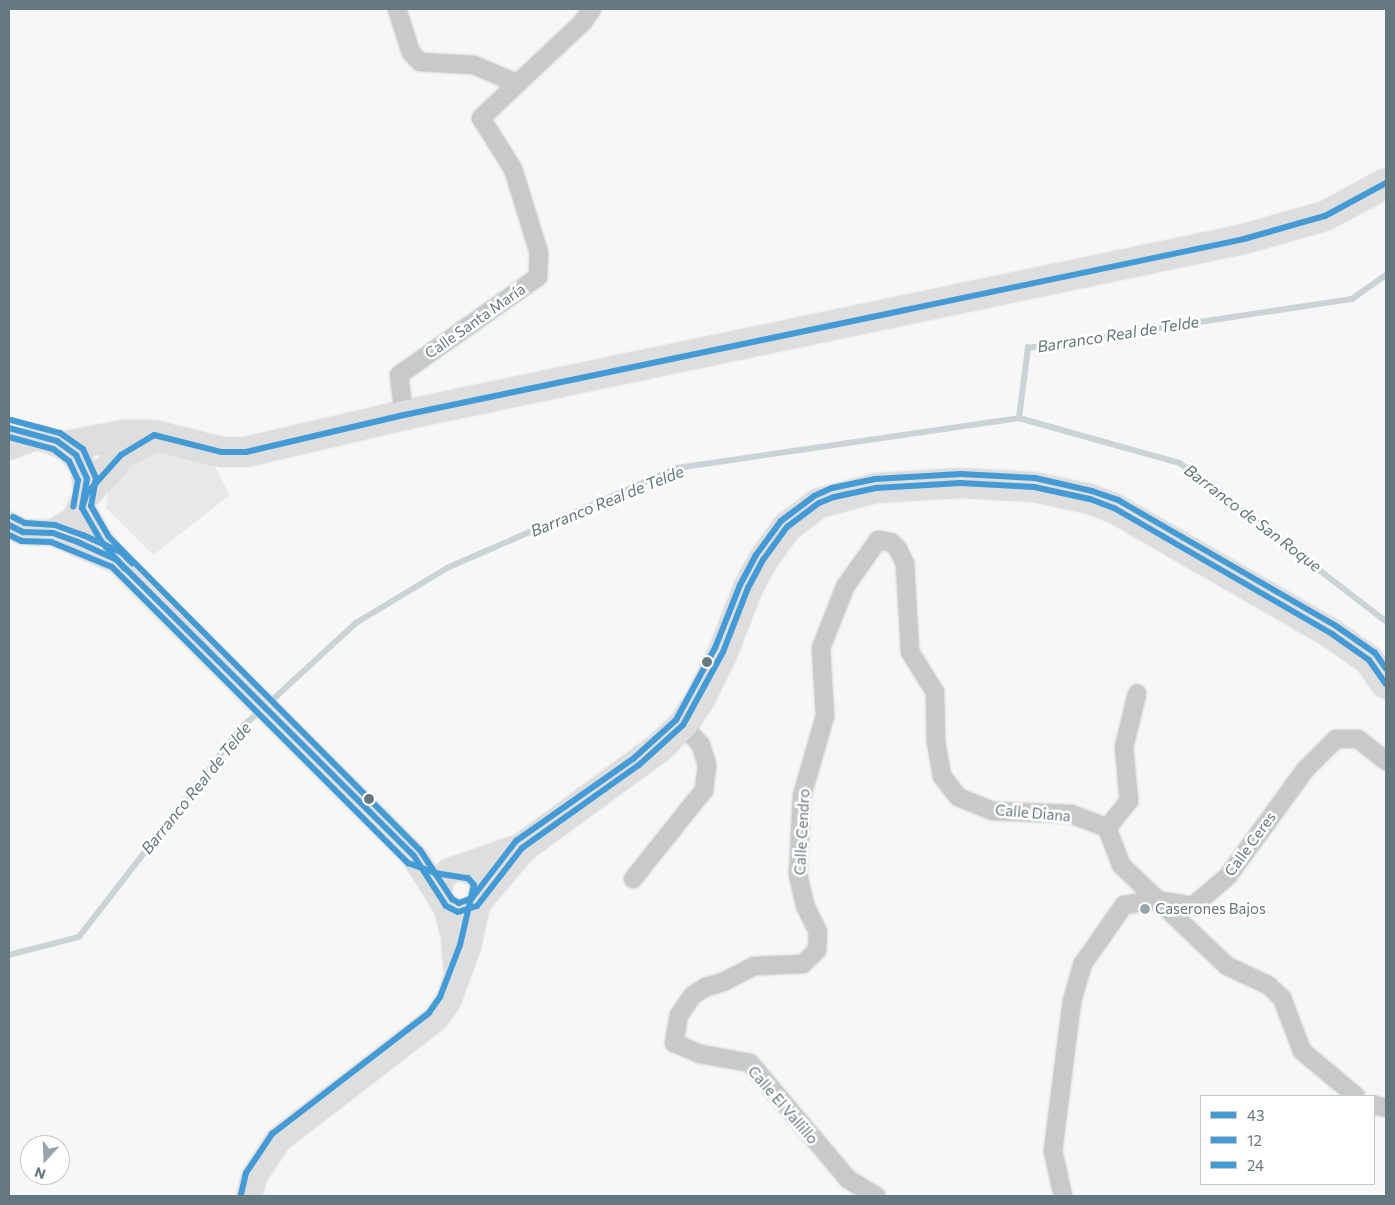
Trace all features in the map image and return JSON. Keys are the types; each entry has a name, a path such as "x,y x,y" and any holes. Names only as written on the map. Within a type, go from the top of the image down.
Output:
{"main road":[{"path":"9,428 66,446 123,435 154,434 220,452 246,452 404,415 1244,239 1325,216 1386,183"},
{"path":"53,533 75,519 85,500 121,455 154,434"},
{"path":"9,447 37,437"},
{"path":"66,446 83,466 85,500 101,541 117,560 414,856 443,900 454,936 456,974"},
{"path":"443,900 458,912 480,900 522,848 639,765 683,725 723,652 751,581 787,527 819,503 834,497 876,488 918,484 1034,487 1068,492 1114,508 1332,634 1369,660 1386,684"},
{"path":"9,525 23,532 53,533 117,560"},
{"path":"443,900 444,875 522,848"},
{"path":"249,1196 254,1176 278,1140 435,1019 448,1001 456,974 468,947 480,900 478,875 461,868 437,865 414,856"}],"street":[{"path":"397,9 411,53 420,62 474,65 493,70 516,84"},
{"name":"Calle Santa María","path":"404,415 399,375 538,277 540,253 512,169 481,118 583,22 592,9"},
{"name":"Calle Diana","path":"878,540 891,542 898,549 904,564 910,652 936,692 936,742 942,776 958,797 992,811 1071,814 1107,828"},
{"name":"Calle Cendro","path":"674,1043 679,1015 699,991 754,966 803,964 817,950 818,932 805,905 798,874 802,796 825,716 821,648 845,586 878,540"},
{"path":"1137,694 1124,747 1129,801 1107,828 1121,866 1227,966 1268,985 1282,998 1302,1051 1355,1095"},
{"path":"633,879 704,790 707,765 701,746 683,725"},
{"name":"Calle Ceres","path":"1063,1196 1053,1151 1072,1000 1082,966 1124,905 1156,900 1193,906 1228,876 1305,770 1336,740 1358,739 1386,762"},
{"name":"Calle El Vallillo","path":"674,1043 700,1054 750,1063 848,1179 876,1196"}],"shaded area":[{"path":"157,449 211,459 230,495 153,555 106,508 109,483"}],"waterway":[{"name":"Barranco Real de Telde","path":"1019,418 1028,348 1352,299 1386,275"},
{"name":"Barranco Real de Telde","path":"269,703 356,623 447,568 677,468 1019,418 1180,463 1386,621"},
{"name":"Barranco Real de Telde","path":"9,955 79,937 241,728 260,711"}],"transit line":[{"name":"43","path":"82,508 87,493 121,455 154,435 221,452 246,452 404,415 1244,239 1325,216 1386,183"},
{"name":"24","path":"11,420 60,433 83,449 96,478 91,506 108,536 420,850 452,899 459,903 472,898 516,841 634,758 676,720 715,648 740,585 756,555 781,521 814,496 832,488 875,479 961,474 1035,478 1092,491 1118,500 1336,626 1375,653 1386,669"},
{"name":"43","path":"9,428 57,441 76,455 87,479 82,508"},
{"name":"12","path":"9,437 53,449 69,461 78,480 73,507"},
{"name":"43","path":"82,508 101,541 117,560 414,856 446,906 458,912 477,906 522,848 639,765 683,725 723,652 748,588 763,560 787,527 819,503 834,497 876,488 961,483 1034,487 1090,499 1114,508 1332,634 1369,660 1386,684"},
{"name":"24","path":"13,517 25,523 55,525 83,535 121,552 132,563"},
{"name":"43","path":"9,525 23,532 53,533 80,543 117,560 125,569"},
{"name":"12","path":"9,535 22,541 51,542 112,567 408,863 435,873 468,878 474,885 460,945 440,997 429,1013 272,1134 246,1173 241,1194"}],"place":[{"name":"Caserones Bajos","path":"1145,909"}],"water label":[{"name":"Barranco de San Roque","path":"1253,518"}]}
